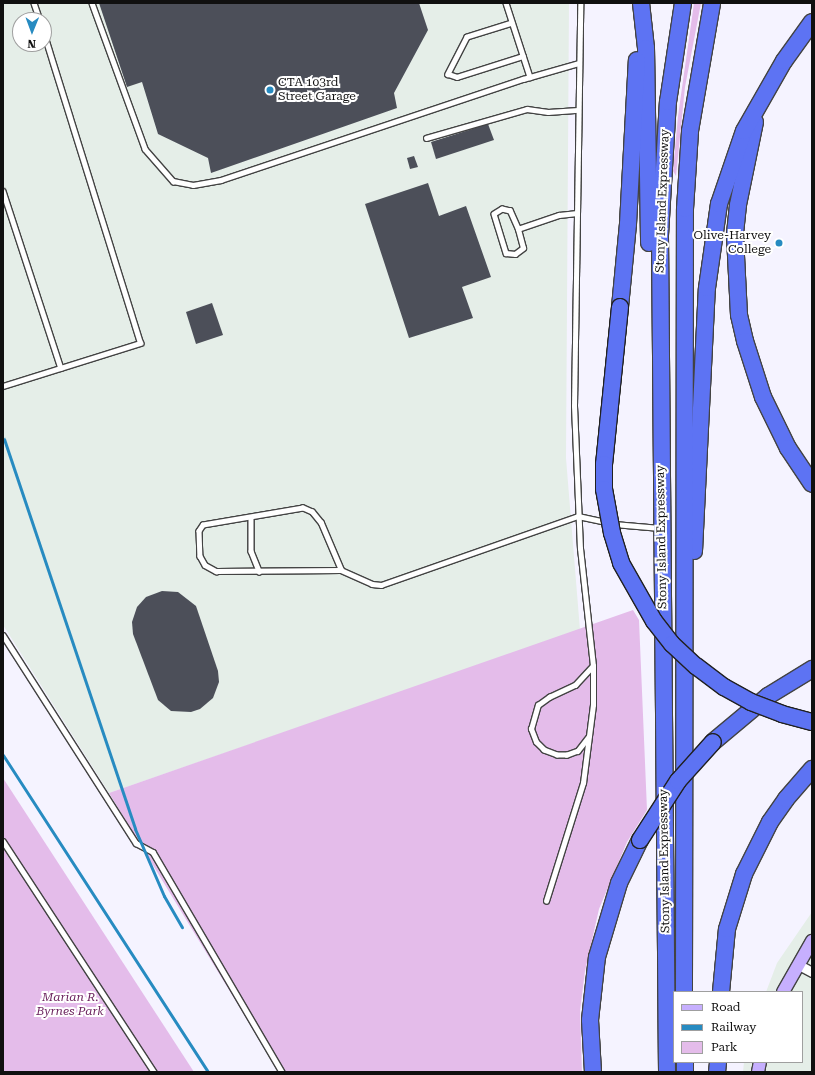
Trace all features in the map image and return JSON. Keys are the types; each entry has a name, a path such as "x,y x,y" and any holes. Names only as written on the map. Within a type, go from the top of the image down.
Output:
{"highway":[{"path":"641,3 641,21 620,307 604,464 604,489 610,526 621,563 654,621 672,644 696,666 724,687 751,702 812,722"},
{"name":"Stony Island Expressway","path":"683,3 668,102 660,235 662,528 675,949 684,991"},
{"name":"Stony Island Expressway","path":"667,1072 675,949 685,585 685,209 690,131 712,3"},
{"path":"641,21 646,48 651,343 661,390"},
{"path":"685,585 695,546 707,288 713,237 721,196 735,151 744,131 758,110 784,60 812,22"},
{"path":"758,110 737,213 735,262 739,315 744,342 762,397 788,448 812,484"},
{"path":"593,1072 590,1020 597,957 619,883 640,840 678,781 713,742 768,696 812,669"},
{"path":"721,991 727,929 744,874 770,822 812,769"}],"street":[{"path":"783,991 797,964 812,941"},
{"path":"797,964 812,972"}],"lane":[{"path":"92,3 145,149 173,181 193,185 221,180 530,77 579,64"},
{"path":"506,3 530,77"},
{"path":"546,901 583,783 589,736 593,666 578,516 574,406 580,3"},
{"path":"512,23 467,37 448,74 457,77 524,56"},
{"path":"3,386 140,343 50,52"},
{"path":"426,138 527,109 548,112 578,110"},
{"path":"3,191 61,368"},
{"path":"502,209 510,211 518,229 523,248 515,254 506,253 494,214 502,209"},
{"path":"518,229 559,215 577,213"},
{"path":"341,570 321,523 312,512 302,508 203,525 199,531 200,556 205,565 216,572 341,570 372,584 382,585 578,516 624,526 662,528"},
{"path":"251,517 251,551 259,571"},
{"path":"3,635 136,843 153,852 282,1072"},
{"path":"589,736 578,751 567,756 557,755 544,750 536,742 531,729 533,716 538,705 548,697 575,685 593,666"},
{"path":"3,841 154,1072"}],"shaded area":[{"path":"3,3 569,3 566,458 580,630 109,793 3,625"},
{"path":"812,912 812,1072 743,1072 744,1063 803,1063 803,991 766,991 777,963"}],"green space":[{"path":"694,3 701,3 685,87 676,176 673,171 678,116"},
{"path":"633,610 639,620 647,810 627,842 599,909 585,971 580,1011 582,1072 279,1072 109,793"},
{"name":"Marian R. Byrnes Park","path":"3,778 194,1072 3,1072"}],"building":[{"name":"CTA 103rd Street Garage","path":"99,3 419,3 428,30 394,93 397,108 211,173 208,158 158,134 142,82 127,87"},
{"path":"488,124 494,140 436,159 431,142"},
{"path":"414,156 418,167 410,169 407,158"},
{"path":"428,183 439,216 466,206 491,277 462,287 473,318 409,338 365,204"},
{"path":"212,303 223,335 196,344 186,312"},
{"path":"162,591 178,592 196,606 218,671 219,682 213,698 200,709 191,712 171,711 158,700 133,634 132,622 137,607 146,597"}],"railway":[{"path":"4,439 135,829 164,896 182,927"},
{"path":"3,755 208,1072"}],"place":[{"name":"CTA 103rd Street Garage","path":"270,90"},
{"name":"Olive-Harvey College","path":"779,243"}]}
